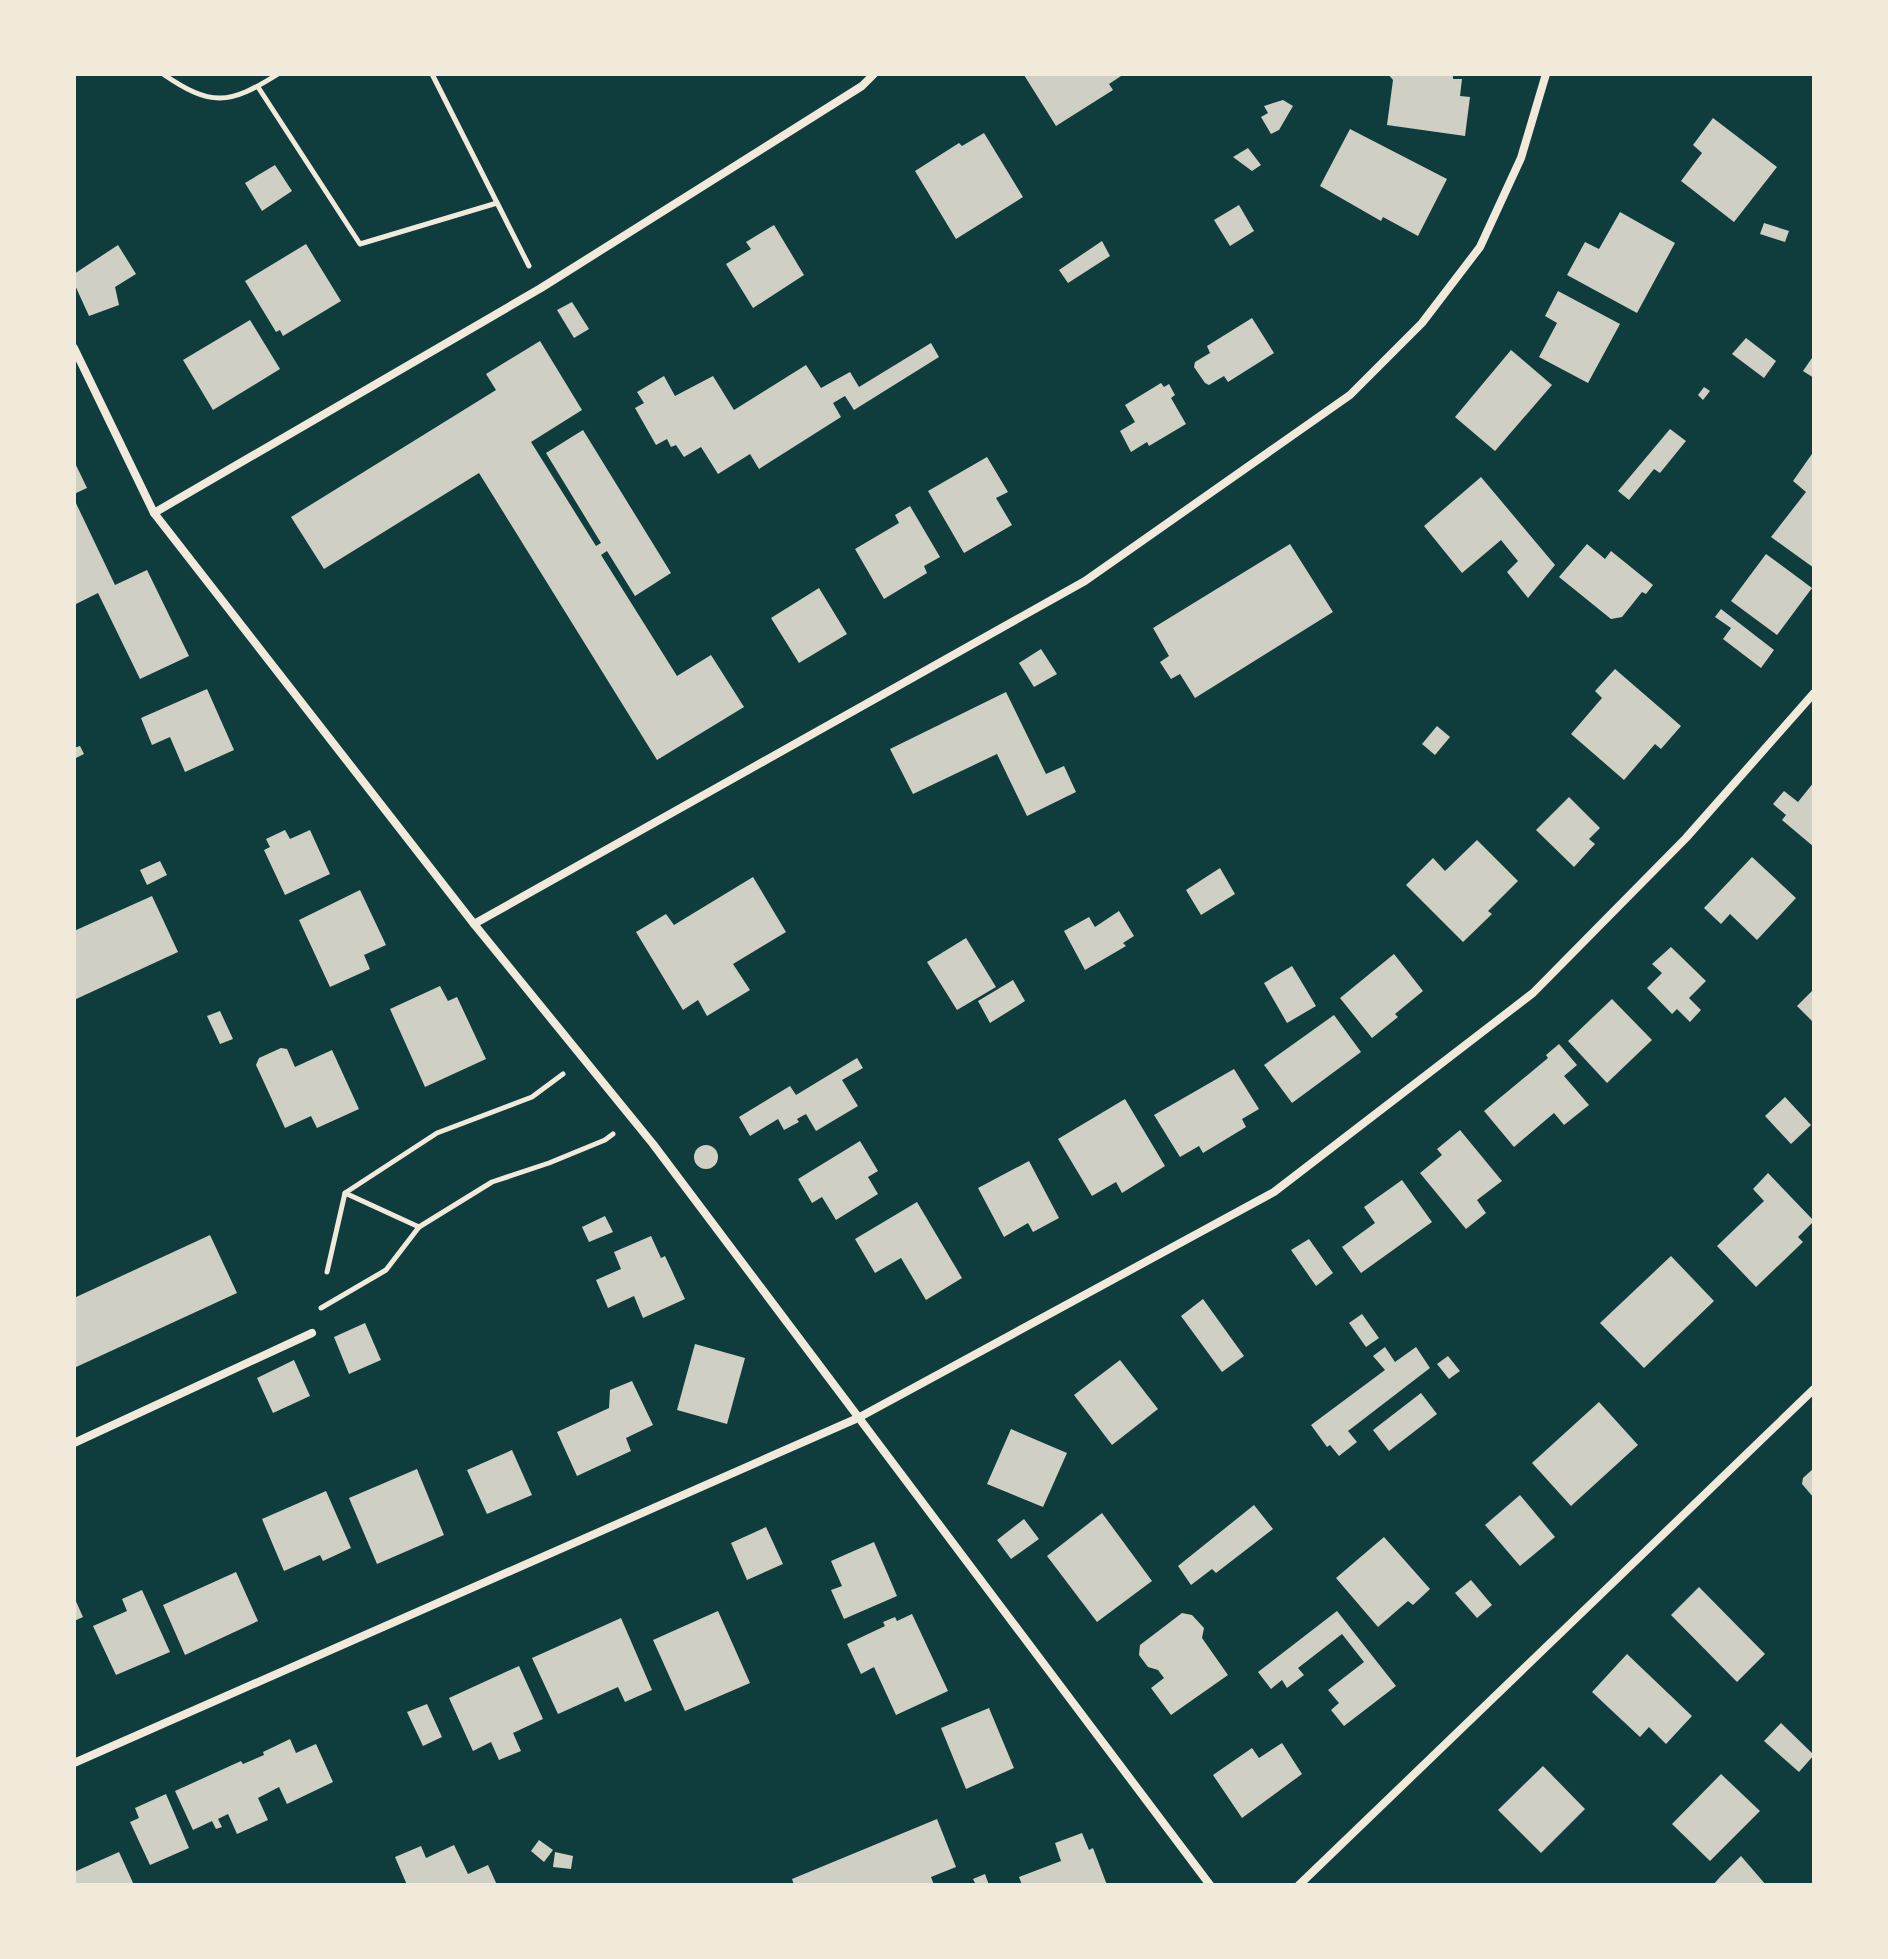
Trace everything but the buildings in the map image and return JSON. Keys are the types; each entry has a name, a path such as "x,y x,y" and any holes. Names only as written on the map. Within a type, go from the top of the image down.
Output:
{"street":[{"path":"154,513 541,288 862,86 874,74"},
{"path":"474,924 1085,581 1350,395 1422,323 1480,247 1521,158 1546,74"},
{"path":"74,348 154,513 474,924 633,1119 1210,1885"},
{"path":"74,1763 858,1418 1274,1192 1533,993 1686,838 1814,693"},
{"path":"74,1443 312,1333"},
{"path":"1299,1885 1814,1389"}],"path":[{"path":"163,74 188,91 221,100 258,87 278,74"},
{"path":"432,74 541,288"},
{"path":"258,87 360,244 497,203"},
{"path":"327,1272 345,1193 437,1133 532,1097 584,1059"},
{"path":"300,1339 303,1318 386,1270 419,1227 492,1182 605,1140 633,1119"},
{"path":"345,1193 419,1227"}]}
